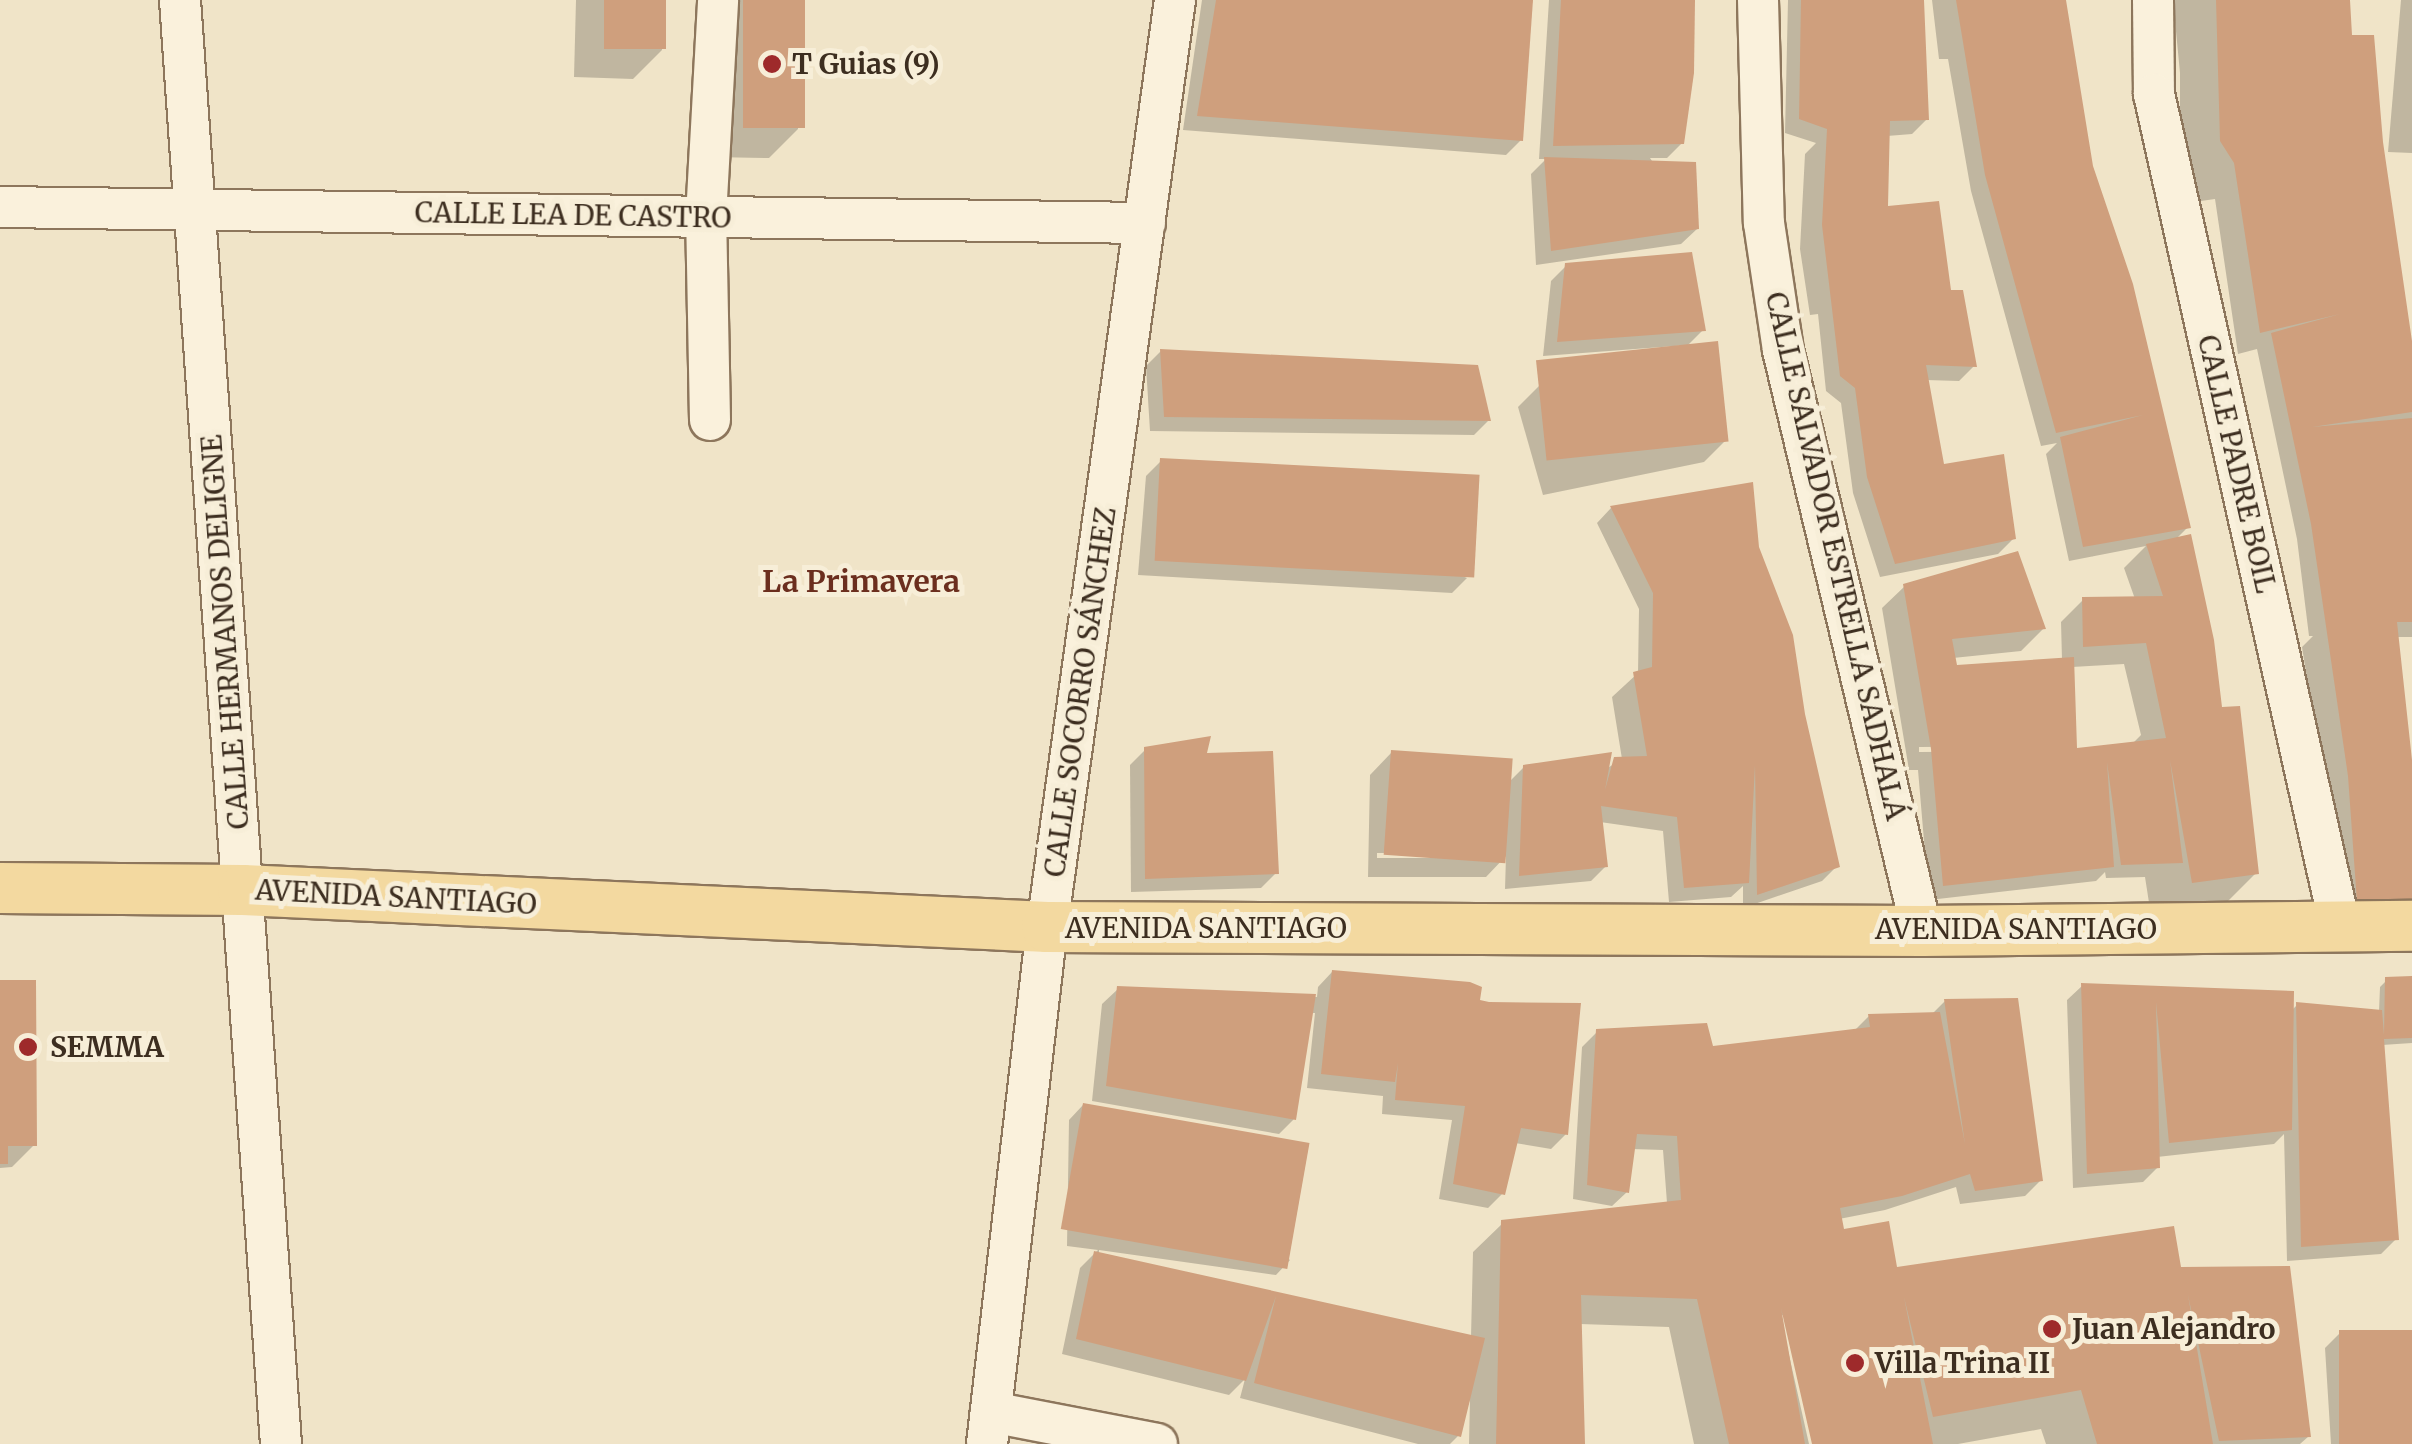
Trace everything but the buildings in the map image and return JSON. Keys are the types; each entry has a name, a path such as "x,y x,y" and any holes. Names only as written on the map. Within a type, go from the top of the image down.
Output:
{"main road":[{"name":"AVENIDA SANTIAGO","path":"0,888 243,890 1047,928 1922,931 2412,926"}],"street":[{"name":"CALLE HERMANOS DELIGNE","path":"180,0 280,1444"},
{"path":"710,420 706,217 718,0"},
{"name":"CALLE SOCORRO SÁNCHEZ","path":"989,1428 1047,928 1175,0"},
{"name":"CALLE SALVADOR ESTRELLA SADHALÁ","path":"1758,0 1764,223 1783,350 1922,931"},
{"name":"CALLE PADRE BOIL","path":"2153,0 2154,94 2340,926"},
{"name":"CALLE LEA DE CASTRO","path":"0,207 1145,224"},
{"path":"989,1428 1157,1444"}],"place":[{"name":"T Guias (9)","path":"772,64"},
{"name":"SEMMA","path":"28,1047"},
{"name":"Juan Alejandro","path":"2052,1329"},
{"name":"Villa Trina II","path":"1855,1363"}],"district":[{"name":"La Primavera","path":"861,581"}]}
